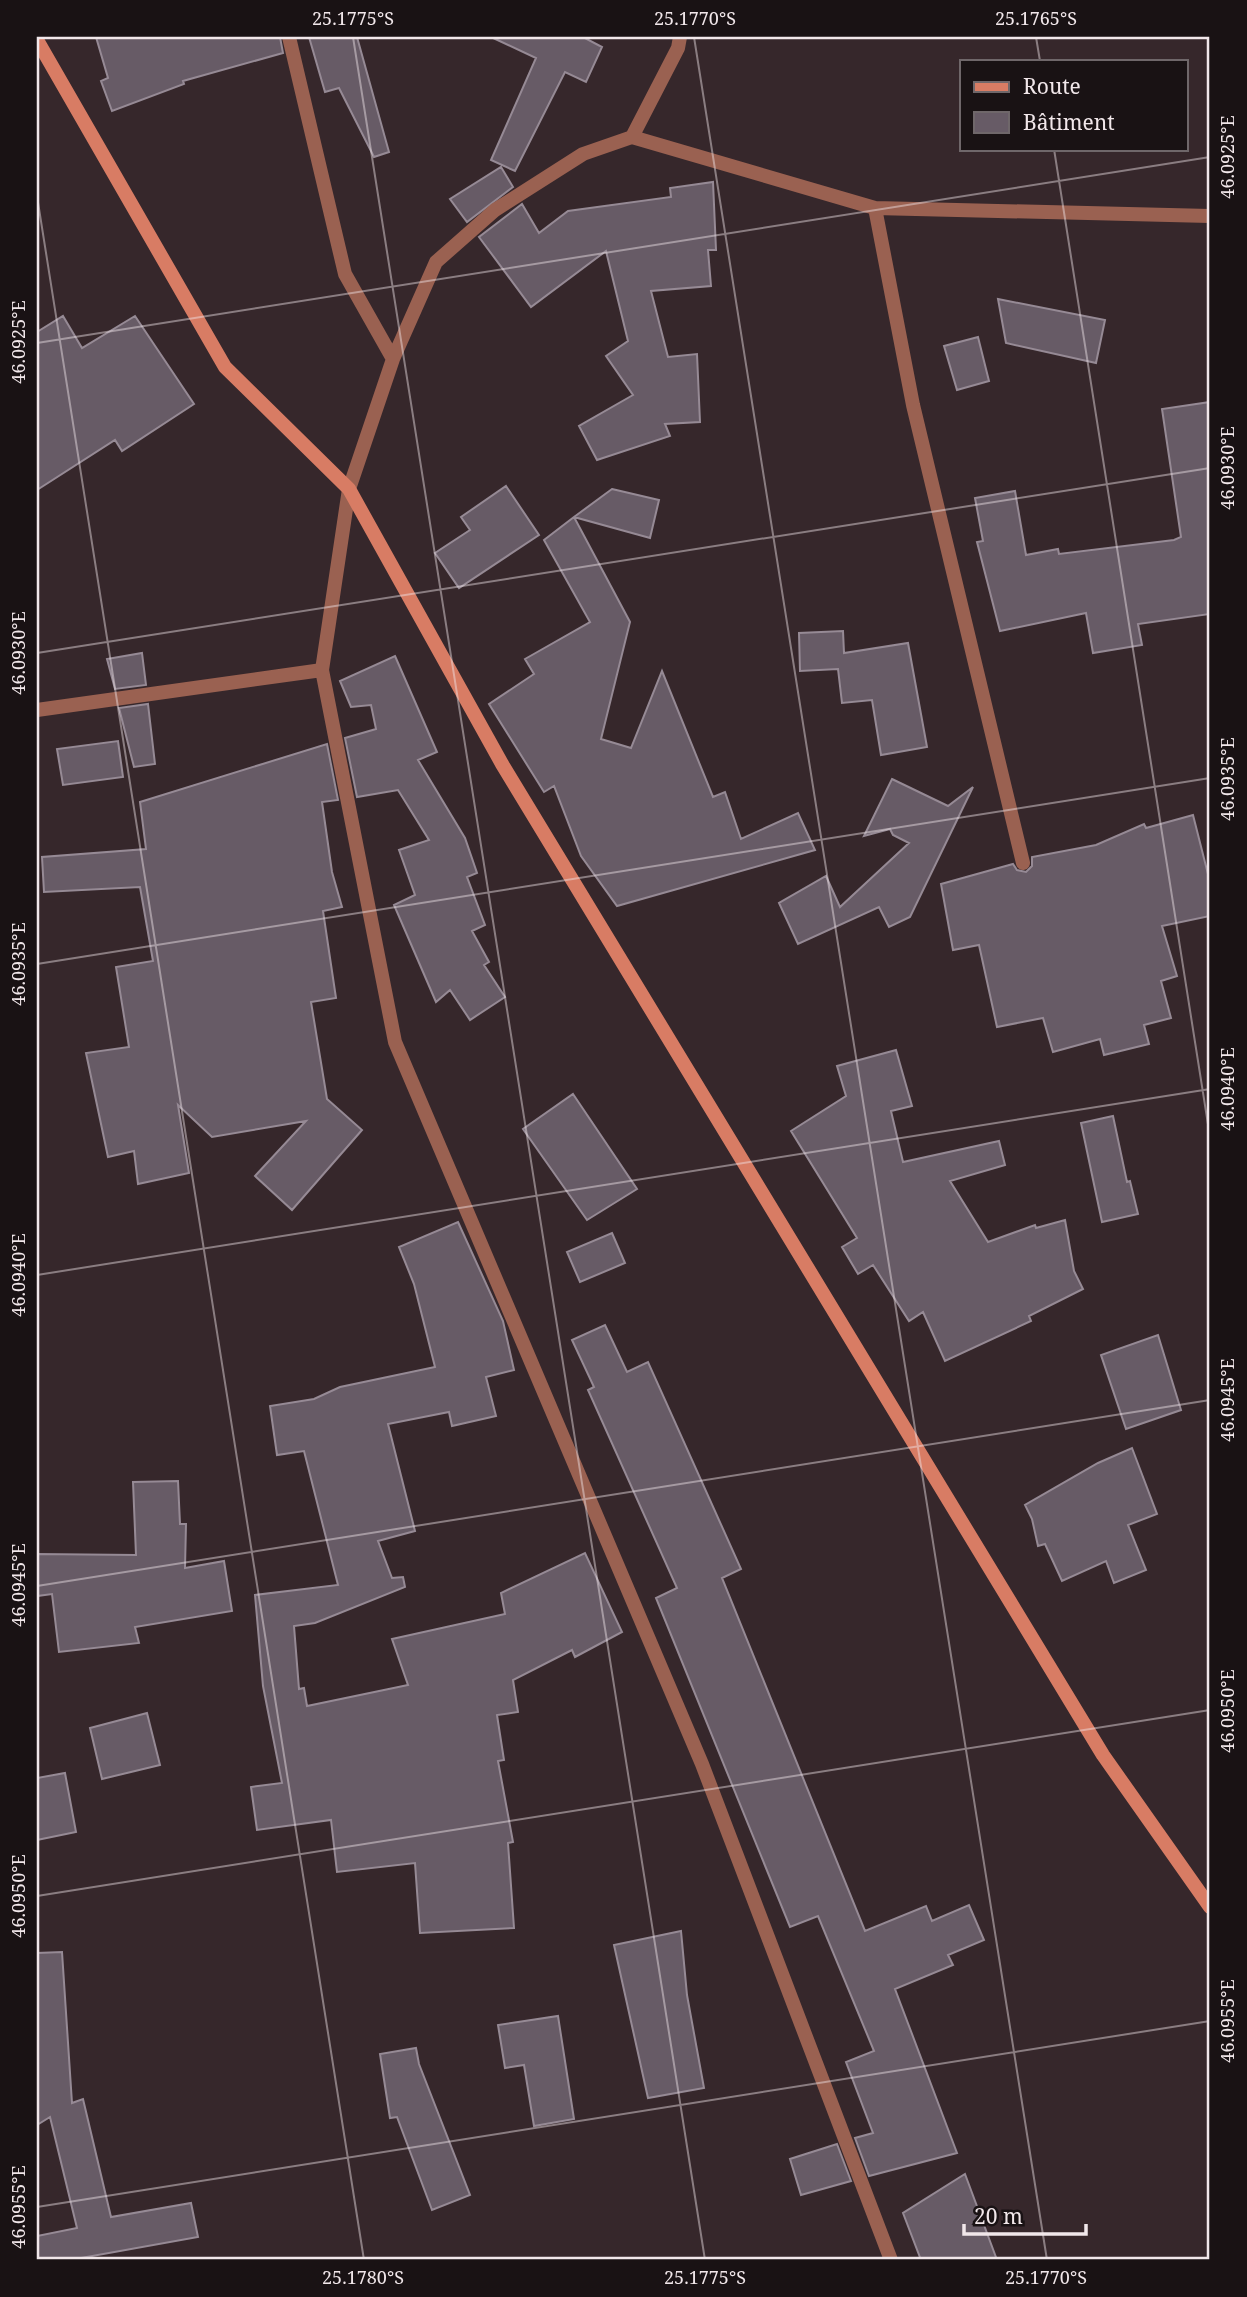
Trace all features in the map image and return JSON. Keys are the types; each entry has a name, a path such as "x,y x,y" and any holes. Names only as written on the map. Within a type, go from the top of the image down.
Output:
{"main road":[{"path":"37,40 225,367 349,489 502,764 1081,1720 1210,1907"}],"street":[{"path":"289,37 345,274 393,359"},
{"path":"632,137 678,48 680,37"},
{"path":"891,2260 702,1764 396,1042 322,670 349,489 393,359 436,262 495,210 583,154 632,137 875,208 1210,216"},
{"path":"875,208 913,405 1023,863"},
{"path":"37,710 322,670"}],"building":[{"path":"96,37 280,37 283,53 183,81 184,84 112,111 101,81 108,78"},
{"path":"309,37 357,37 389,152 374,157 339,88 325,92"},
{"path":"491,37 583,37 602,47 586,82 565,72 515,171 491,160 536,58"},
{"path":"501,167 513,187 467,222 450,199"},
{"path":"713,182 716,250 708,250 711,286 651,291 668,357 697,354 700,422 665,424 670,436 597,460 579,426 633,395 606,356 628,341 606,251 531,307 479,237 522,204 539,233 568,211 671,197 670,188"},
{"path":"998,299 1105,320 1096,363 1006,343"},
{"path":"63,316 82,348 135,316 194,404 122,451 115,440 37,490 37,332"},
{"path":"978,337 989,381 957,390 944,346"},
{"path":"1210,402 1210,614 1138,624 1142,645 1093,653 1086,613 1000,631 977,542 983,541 975,498 1015,491 1026,555 1058,549 1059,554 1174,540 1181,537 1162,409"},
{"path":"506,486 539,535 459,588 435,553 470,530 461,517"},
{"path":"612,489 659,500 650,538 574,517"},
{"path":"574,517 630,622 601,739 631,748 662,671 713,797 725,792 741,839 798,813 815,850 617,906 581,856 554,786 544,792 489,704 534,674 525,659 590,622 544,540"},
{"path":"843,631 844,653 908,643 927,747 881,755 872,700 842,703 838,669 800,671 799,633"},
{"path":"142,653 146,685 115,689 107,659"},
{"path":"395,656 437,752 418,760 465,838 477,873 467,877 485,925 472,931 489,962 484,965 505,997 470,1020 450,990 436,1002 394,905 415,895 399,850 429,840 398,790 357,797 345,738 376,729 371,705 351,707 340,681"},
{"path":"148,704 155,764 134,767 119,708"},
{"path":"118,741 123,777 63,785 57,749"},
{"path":"327,744 338,800 322,802 332,872 342,907 323,911 336,998 311,1002 327,1099 362,1130 292,1210 255,1176 306,1121 212,1137 178,1105 189,1173 138,1184 134,1151 108,1157 86,1053 129,1047 116,967 153,961 140,887 44,892 42,857 146,849 140,802"},
{"path":"892,779 948,806 973,787 910,917 889,927 879,907 798,944 779,903 826,876 840,907 909,843 893,835 890,829 864,836"},
{"path":"1193,815 1210,882 1210,916 1162,926 1177,976 1161,981 1171,1018 1144,1025 1149,1044 1104,1055 1100,1039 1053,1052 1043,1018 997,1027 979,945 953,950 941,884 1013,864 1017,870 1026,872 1032,866 1032,857 1096,845 1144,824 1146,828"},
{"path":"896,1050 912,1106 891,1111 903,1162 999,1141 1005,1165 950,1181 988,1242 1035,1225 1036,1228 1065,1220 1074,1271 1083,1289 1029,1316 1031,1321 945,1361 923,1312 909,1321 873,1265 858,1274 842,1247 857,1238 791,1131 846,1096 837,1066"},
{"path":"573,1094 637,1189 587,1220 523,1129"},
{"path":"1113,1116 1127,1182 1130,1181 1138,1214 1102,1222 1081,1123"},
{"path":"458,1222 503,1321 514,1370 486,1377 496,1416 452,1426 449,1412 388,1424 415,1531 378,1541 392,1578 403,1577 405,1587 315,1623 294,1626 299,1689 304,1688 307,1706 408,1685 392,1639 505,1614 501,1593 585,1553 622,1632 575,1657 572,1650 513,1680 518,1712 497,1715 504,1760 498,1761 513,1842 508,1843 514,1928 420,1933 415,1863 337,1872 331,1820 257,1830 251,1787 282,1783 263,1686 255,1595 338,1585 304,1451 277,1455 270,1406 314,1399 340,1387 435,1367 414,1284 399,1247"},
{"path":"612,1233 625,1263 580,1282 567,1252"},
{"path":"605,1325 627,1372 648,1362 741,1569 722,1578 865,1931 926,1906 932,1921 969,1905 984,1940 948,1955 953,1965 895,1989 957,2153 869,2176 855,2138 873,2133 846,2062 874,2051 818,1916 790,1927 656,1598 677,1588 588,1390 594,1387 572,1340"},
{"path":"1158,1335 1181,1410 1126,1429 1101,1355"},
{"path":"1132,1448 1157,1514 1128,1525 1146,1570 1114,1583 1106,1561 1062,1581 1045,1544 1038,1546 1032,1519 1025,1505 1098,1463"},
{"path":"178,1481 180,1524 186,1524 185,1568 224,1561 232,1611 135,1627 139,1643 59,1652 52,1594 37,1596 37,1554 136,1555 133,1482"},
{"path":"147,1713 160,1765 102,1779 90,1728"},
{"path":"65,1773 76,1832 37,1840 37,1778"},
{"path":"681,1931 687,1995 704,2088 648,2098 614,1945"},
{"path":"62,1952 72,2103 83,2099 111,2217 191,2203 198,2237 70,2260 37,2260 37,2236 77,2228 50,2117 37,2125 37,1953"},
{"path":"558,2016 574,2119 534,2126 524,2065 505,2068 498,2025"},
{"path":"416,2048 419,2064 470,2195 432,2210 397,2117 390,2118 380,2054"},
{"path":"837,2144 851,2181 801,2195 790,2159"},
{"path":"965,2174 997,2260 921,2260 903,2213"}]}
